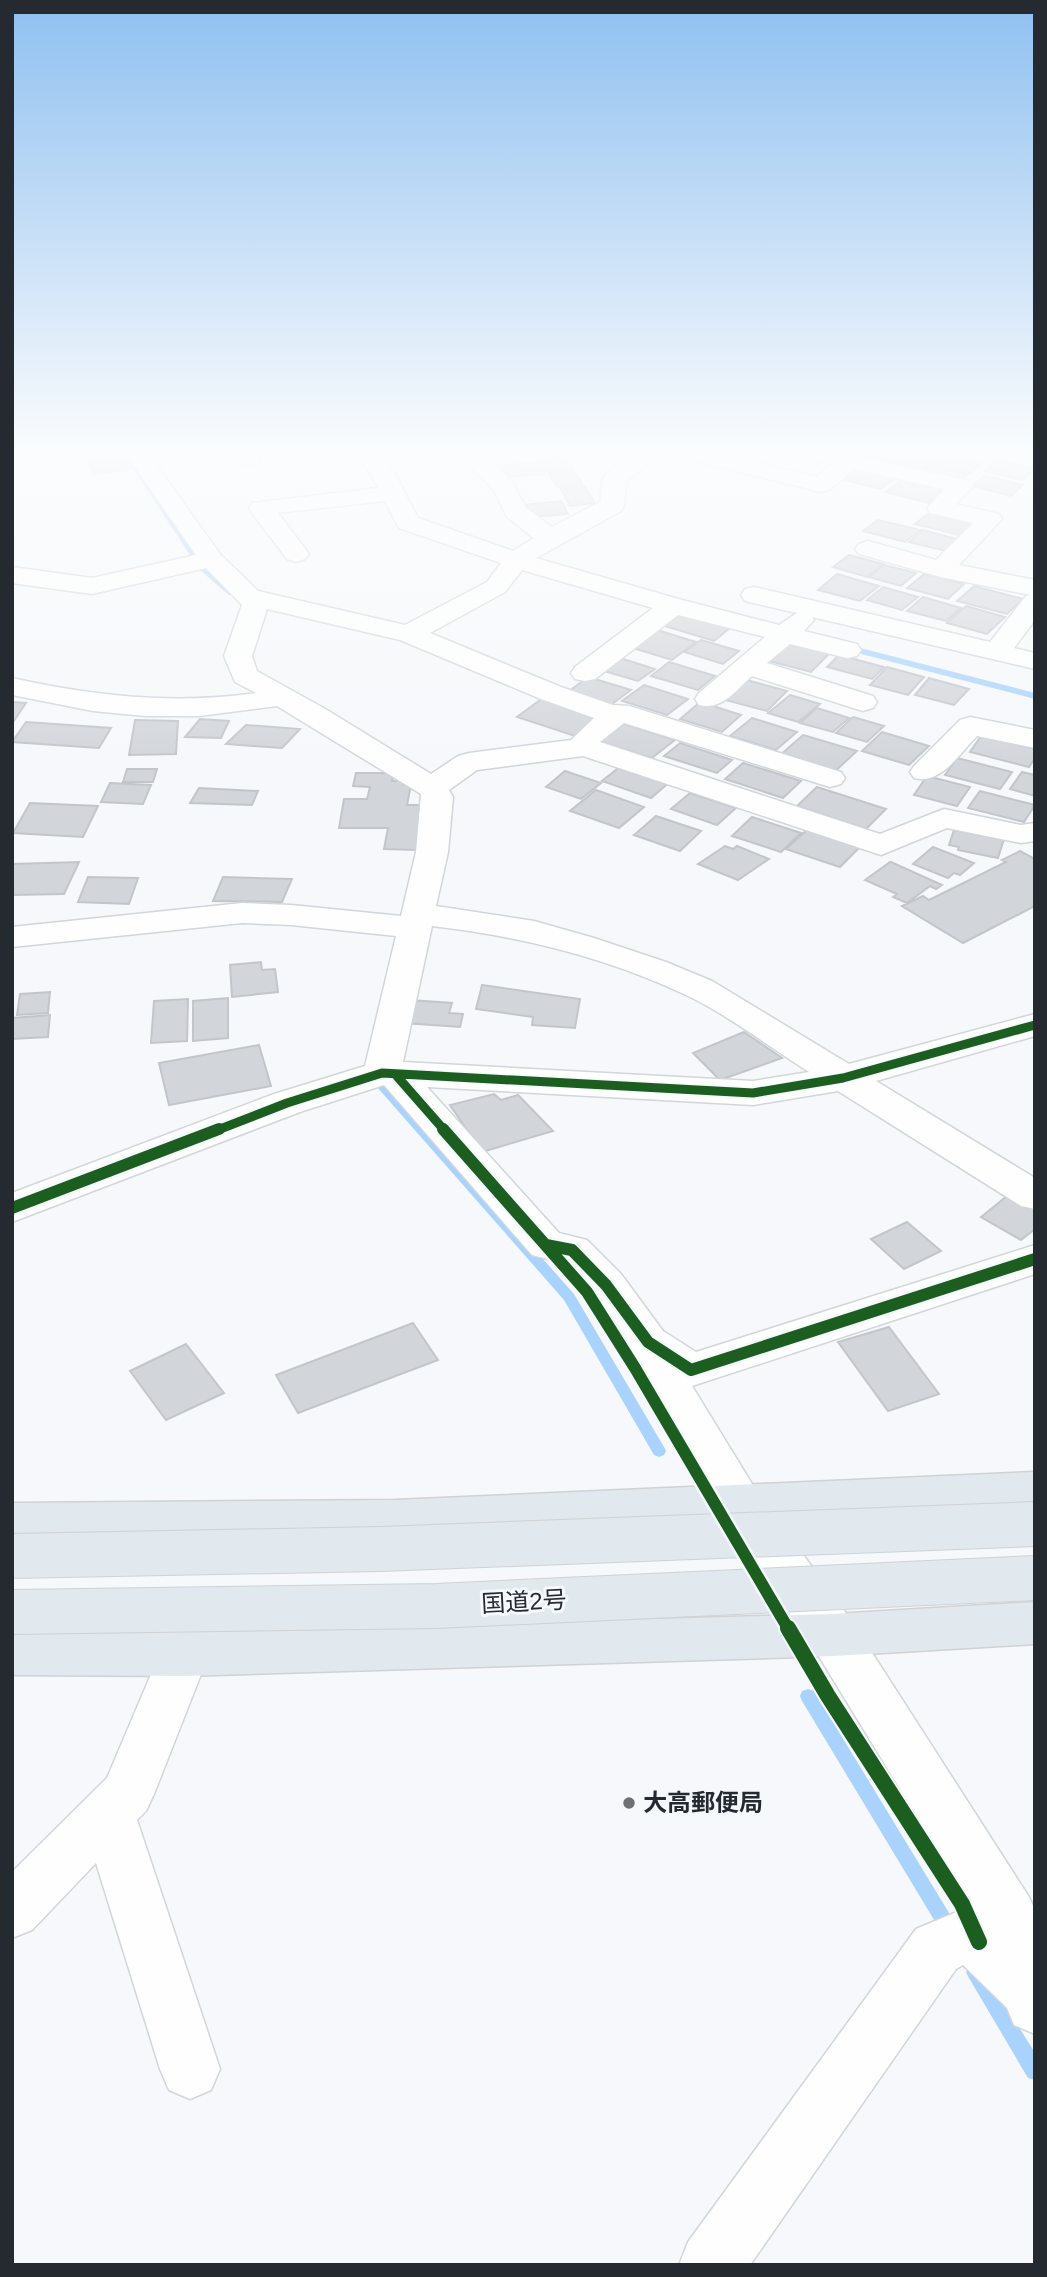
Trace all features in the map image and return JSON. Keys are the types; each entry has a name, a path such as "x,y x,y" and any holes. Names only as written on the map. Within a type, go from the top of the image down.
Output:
{"highway":[{"path":"12,1522 395,1519 1035,1490"},
{"path":"12,1556 380,1549 1035,1524"},
{"name":"国道2号","path":"12,1612 436,1606 1035,1578"},
{"path":"12,1653 184,1654 833,1636 1035,1623"}],"street":[{"path":"199,555 256,604 238,656 245,676 274,697 432,788 438,797 389,1073"},
{"path":"502,555 673,606 847,650"},
{"path":"409,634 496,587 516,560 523,555"},
{"path":"891,555 1035,589"},
{"path":"941,569 954,555"},
{"path":"12,575 92,586 203,561"},
{"path":"754,595 1035,661"},
{"path":"250,597 409,634 614,716"},
{"path":"996,653 1035,602"},
{"path":"585,673 673,606"},
{"path":"709,699 813,609"},
{"path":"748,666 863,702"},
{"path":"12,686 83,703 130,709 188,710 274,697"},
{"path":"586,747 586,739 619,712 830,778"},
{"path":"925,772 970,726 1035,739"},
{"path":"432,788 469,762 586,747 881,845 944,818 1021,834 1035,832"},
{"path":"12,937 67,934 220,914 508,926 581,944 650,967 700,988 1035,1196"},
{"path":"12,1208 287,1103 389,1073 753,1093 843,1078 1035,1025"},
{"path":"389,1073 546,1245 572,1250 606,1285 648,1342 676,1397 740,1505 833,1636 1009,1916 1031,1996"},
{"path":"648,1342 691,1370 1035,1259"},
{"path":"12,1910 127,1794 184,1654"},
{"path":"108,1813 190,2069"},
{"path":"710,2265 936,1949 955,1941 979,1942 1031,1996"}],"building":[{"path":"849,555 883,564 867,577 833,567"},
{"path":"884,565 916,573 901,586 869,577"},
{"path":"837,574 879,586 860,601 818,590"},
{"path":"924,574 964,584 948,599 907,588"},
{"path":"974,586 1023,599 1007,614 957,601"},
{"path":"883,587 918,597 902,610 867,600"},
{"path":"923,597 961,608 946,621 907,611"},
{"path":"966,606 1005,617 987,634 947,623"},
{"path":"681,614 730,628 714,641 665,626"},
{"path":"657,630 696,642 672,660 633,648"},
{"path":"701,640 739,651 723,664 684,652"},
{"path":"789,642 830,653 811,672 769,661"},
{"path":"839,655 884,667 872,679 827,667"},
{"path":"620,658 655,669 638,681 604,671"},
{"path":"669,662 715,676 698,690 651,676"},
{"path":"887,667 924,677 908,695 870,685"},
{"path":"588,677 631,690 612,704 569,691"},
{"path":"929,678 969,689 954,705 915,695"},
{"path":"743,679 787,691 767,711 722,699"},
{"path":"644,685 688,699 667,715 622,701"},
{"path":"790,695 820,704 798,722 768,713"},
{"path":"544,697 605,717 578,737 517,717"},
{"path":"12,702 26,703 12,724"},
{"path":"700,702 741,715 722,732 680,719"},
{"path":"817,708 849,718 833,732 800,723"},
{"path":"853,717 884,726 867,742 836,733"},
{"path":"752,718 797,732 776,750 730,736"},
{"path":"200,719 229,721 221,738 185,737"},
{"path":"135,720 178,721 176,754 129,755"},
{"path":"26,722 111,728 99,748 12,742"},
{"path":"618,722 675,740 652,758 595,740"},
{"path":"246,725 300,729 282,748 226,744"},
{"path":"882,732 929,746 909,765 862,751"},
{"path":"803,735 857,751 833,773 779,756"},
{"path":"981,736 1035,749 1035,758 1029,767 970,752"},
{"path":"680,743 732,760 717,773 664,756"},
{"path":"957,758 1012,772 1000,789 945,775"},
{"path":"743,763 801,781 783,798 725,779"},
{"path":"622,765 671,781 651,798 602,781"},
{"path":"127,769 157,769 153,782 123,782"},
{"path":"565,771 601,783 581,799 546,787"},
{"path":"1022,772 1035,775 1035,796 1010,789"},
{"path":"356,773 394,773 392,781 403,781 403,785 411,785 407,805 424,805 418,850 384,849 388,828 339,828 344,799 367,799 370,787 353,786"},
{"path":"927,776 970,787 957,806 914,795"},
{"path":"110,783 151,785 143,804 101,802"},
{"path":"817,787 886,809 866,829 797,806"},
{"path":"199,788 258,791 252,805 190,803"},
{"path":"596,790 644,807 619,828 570,811"},
{"path":"980,791 1035,805 1024,822 968,808"},
{"path":"690,793 736,808 717,825 671,809"},
{"path":"30,803 98,806 83,837 13,833"},
{"path":"656,816 701,831 680,851 634,835"},
{"path":"752,817 801,833 781,852 732,836"},
{"path":"808,829 861,846 840,867 786,849"},
{"path":"954,830 1004,839 998,858 958,850 959,847 949,845"},
{"path":"725,846 733,849 737,846 769,859 738,880 698,864"},
{"path":"933,847 974,863 960,875 954,873 948,878 913,864"},
{"path":"1020,851 1035,859 1035,906 963,943 902,906 923,896 929,900 1006,862 1002,860"},
{"path":"79,862 64,894 12,895 12,864"},
{"path":"890,862 942,885 936,889 930,886 907,903 893,897 897,894 865,880"},
{"path":"88,877 138,878 129,904 78,902"},
{"path":"223,877 292,879 282,902 213,901"},
{"path":"261,962 262,970 275,969 278,992 232,997 230,965"},
{"path":"482,985 580,999 575,1028 532,1025 533,1017 476,1009"},
{"path":"50,992 48,1013 17,1015 20,994"},
{"path":"228,998 228,1038 193,1041 193,1001"},
{"path":"188,999 187,1041 151,1043 154,1001"},
{"path":"410,1000 452,1003 449,1013 463,1014 460,1027 404,1023"},
{"path":"50,1015 48,1037 12,1039 12,1018"},
{"path":"744,1032 782,1058 720,1080 693,1053"},
{"path":"259,1045 271,1086 169,1105 159,1063"},
{"path":"494,1094 501,1100 518,1095 553,1131 482,1152 450,1105"},
{"path":"1012,1192 1035,1206 1035,1229 1021,1240 981,1217"},
{"path":"907,1222 941,1251 904,1269 871,1239"},
{"path":"413,1323 438,1360 298,1413 276,1375"},
{"path":"889,1327 939,1394 888,1411 838,1342"},
{"path":"186,1344 224,1393 166,1420 130,1371"}],"waterway":[{"path":"194,555 203,568 232,593"},
{"path":"845,647 1035,696"},
{"path":"370,1085 379,1082 569,1297 659,1451"},
{"path":"808,1696 951,1932"},
{"path":"975,1972 1035,2071"}],"cycle path":[{"path":"12,1208 287,1103 382,1073 753,1093 843,1078 1035,1025"},
{"path":"395,1074 587,1292 635,1368 828,1696 962,1904 979,1942"},
{"path":"546,1245 572,1250 606,1285 648,1342 691,1370 1035,1259"}],"place":[{"name":"大高郵便局","path":"629,1803"}]}
